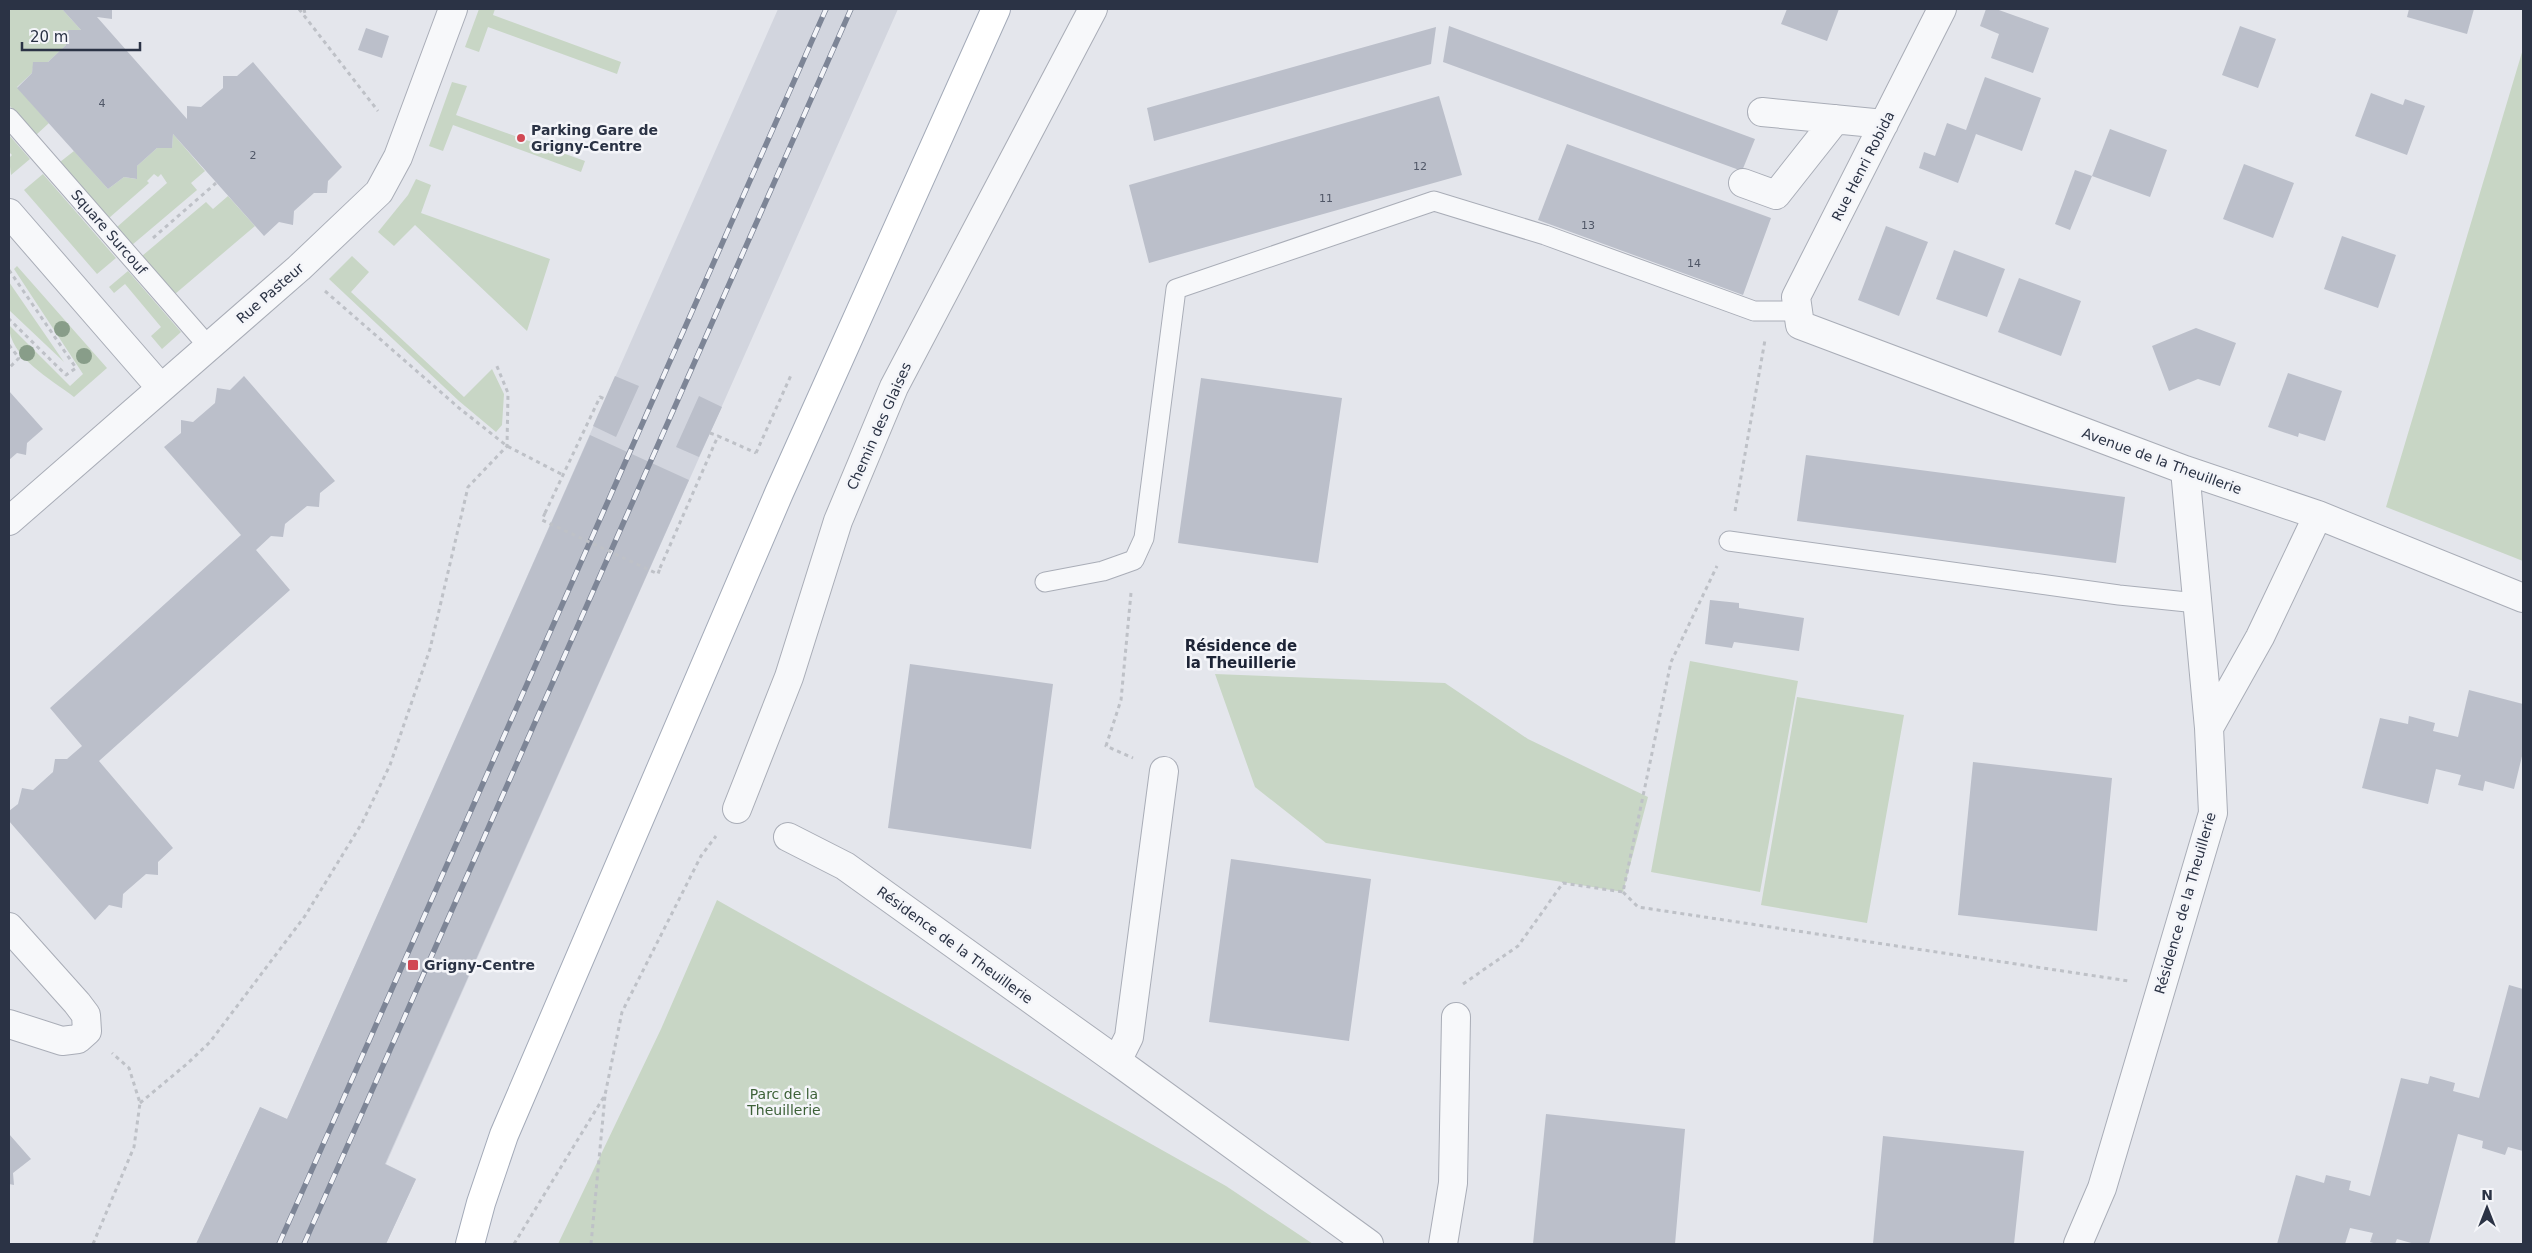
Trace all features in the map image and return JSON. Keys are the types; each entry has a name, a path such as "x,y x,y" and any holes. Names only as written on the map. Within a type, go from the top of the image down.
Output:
{"main road":[{"path":"470,1244 504,1135 779,492 996,9"}],"street":[{"name":"Rue Pasteur","path":"9,521 299,268 379,192 404,144 453,9"},
{"name":"Chemin des Glaises","path":"736,809 789,677 838,521 894,387 1093,9"},
{"name":"Rue Henri Robida","path":"1799,318 1796,297 1942,9"},
{"path":"1762,112 1884,124"},
{"path":"1743,183 1776,195 1836,120"},
{"path":"9,213 161,388"},
{"name":"Avenue de la Theuillerie","path":"1799,318 2185,470 2318,515 2523,598"},
{"name":"Résidence de la Theuillerie","path":"2078,1244 2102,1188 2212,813 2209,728 2185,470"},
{"path":"2209,728 2260,637 2318,515"},
{"path":"1117,1061 1129,1037 1164,771"},
{"name":"Résidence de la Theuillerie","path":"788,837 845,866 1369,1244"},
{"path":"9,927 77,1003 86,1015 87,1031 78,1039 62,1041 9,1024"},
{"path":"1443,1244 1452,1183 1456,1017"}],"lane":[{"name":"Square Surcouf","path":"9,118 210,347"},
{"path":"1045,582 1103,571 1134,560 1144,538 1176,289 1434,201 1545,235 1754,311 1799,318"},
{"path":"1730,541 2119,595 2198,603"}],"path":[{"path":"298,9 404,144"},
{"path":"304,9 306,19"},
{"path":"131,257 216,183"},
{"path":"299,268 459,408 507,446 563,475"},
{"path":"9,270 76,368 66,375 9,319"},
{"path":"1623,892 1671,662 1730,541 1764,343"},
{"path":"9,344 19,358 9,368"},
{"path":"140,1103 188,1064 210,1042 305,916 362,823 390,765 430,649 468,487 507,446 508,393 496,364"},
{"path":"605,399 600,397 542,520 658,574 718,436"},
{"path":"753,461 779,399"},
{"path":"710,433 756,453"},
{"path":"1134,560 1121,700 1106,746 1164,771"},
{"path":"591,1244 605,1095 622,1012 701,856 736,809"},
{"path":"1456,1017 1454,990 1518,946 1563,883 1623,892 1638,907 2162,986"},
{"path":"87,1031 129,1068 140,1103 134,1147 93,1244"},
{"path":"514,1244 605,1095"}],"shaded area":[{"path":"778,9 898,9 386,1164 416,1179 386,1244 196,1244 260,1107 287,1119"}],"green space":[{"path":"12,9 62,9 81,30 68,30 66,45 48,62 34,62 32,73 17,87 49,123 36,135 9,105 9,11"},
{"path":"479,9 495,9 493,15 621,62 617,74 488,27 479,52 465,47"},
{"path":"2523,49 2523,561 2386,507"},
{"path":"452,82 467,86 456,115 585,161 581,172 453,125 443,151 429,146"},
{"path":"173,134 205,171 191,183 197,190 132,245 117,227 167,183 161,174 158,177 154,174 147,181 149,183 109,218 60,162 74,151 108,189 124,177 136,179 137,166 157,148 172,148"},
{"path":"9,135 30,159 11,175 9,158 12,155 9,152"},
{"path":"43,174 116,258 97,274 24,190"},
{"path":"416,179 431,185 421,213 550,259 527,331 415,225 394,246 378,232 408,195"},
{"path":"228,196 255,226 175,294 142,256 206,202 213,209"},
{"path":"352,256 369,272 351,292 464,397 492,369 504,394 502,425 496,432 459,401 329,279"},
{"path":"17,266 107,368 74,397 33,366 16,347 11,337 9,325 70,386 83,374 14,269"},
{"path":"128,271 181,332 162,349 151,336 161,327 125,284 114,293 109,287"},
{"path":"9,282 64,362 9,310"},
{"path":"1690,661 1798,681 1760,892 1651,872"},
{"path":"1215,674 1445,683 1528,739 1648,797 1623,892 1326,843 1255,787"},
{"path":"1797,697 1904,715 1867,923 1761,905"},
{"name":"Parc de la Theuillerie","path":"717,900 1226,1186 1313,1244 558,1244 661,1029"}],"building":[{"path":"62,9 112,9 112,19 97,17 187,119 187,106 201,107 223,88 223,76 237,76 253,62 342,167 328,181 327,193 314,193 294,211 293,225 279,222 264,236 173,134 172,148 157,148 137,166 137,179 124,177 108,189 17,88 32,73 33,62 48,62 66,45 68,30 81,30"},
{"path":"1787,9 1839,9 1827,41 1781,24"},
{"path":"1986,9 1996,9 2049,28 2033,73 1991,58 1999,34 1980,26"},
{"path":"2409,9 2474,9 2467,34 2407,17"},
{"path":"1449,26 1755,139 1742,171 1443,62"},
{"path":"2240,26 2276,39 2258,88 2222,75"},
{"path":"1436,27 1431,64 1154,141 1147,108"},
{"path":"366,28 389,36 382,58 358,50"},
{"path":"1985,77 2041,98 2022,151 1976,134 1958,183 1919,168 1924,152 1935,156 1947,123 1966,130"},
{"path":"2371,93 2403,105 2405,99 2425,106 2407,155 2355,136"},
{"path":"1439,96 1462,175 1149,263 1129,185"},
{"path":"2110,129 2167,150 2150,197 2092,176"},
{"path":"1567,144 1771,218 1743,295 1538,220"},
{"path":"2244,164 2294,183 2273,238 2223,219"},
{"path":"2075,170 2092,176 2070,230 2055,224"},
{"path":"1886,226 1928,242 1899,316 1858,300"},
{"path":"2342,236 2396,255 2378,308 2324,289"},
{"path":"1954,250 2005,269 1987,317 1936,299"},
{"path":"2019,278 2081,301 2061,356 1998,332"},
{"path":"2196,328 2236,343 2220,386 2198,379 2169,391 2152,346"},
{"path":"2288,373 2342,391 2325,441 2299,433 2298,437 2268,427"},
{"path":"244,376 335,481 320,493 319,507 307,506 285,524 283,537 271,536 256,550 290,590 99,761 173,848 158,862 158,875 146,874 123,894 122,908 109,905 95,920 9,821 9,811 18,804 22,788 33,790 53,772 55,759 67,759 82,746 50,708 241,535 164,447 181,433 181,420 193,422 215,403 217,388 230,390"},
{"path":"615,376 639,386 616,437 593,426"},
{"path":"1201,378 1342,398 1318,563 1178,543"},
{"path":"9,391 43,429 27,443 26,455 17,453 9,460"},
{"path":"699,396 722,407 699,457 676,447"},
{"path":"590,435 689,480 385,1164 416,1179 386,1244 196,1244 260,1107 287,1119"},
{"path":"1806,455 2125,497 2116,563 1797,521"},
{"path":"1710,600 1739,603 1739,608 1804,618 1799,651 1734,642 1732,648 1705,644"},
{"path":"910,664 1053,684 1031,849 888,828"},
{"path":"2469,690 2523,704 2523,752 2514,789 2485,781 2483,791 2458,785 2461,775 2436,769 2428,804 2362,788 2380,718 2408,724 2409,716 2435,723 2433,731 2458,737"},
{"path":"1973,762 2112,778 2097,931 1958,915"},
{"path":"1231,859 1371,879 1349,1041 1209,1022"},
{"path":"2509,985 2523,989 2523,1151 2508,1147 2505,1155 2482,1148 2483,1141 2458,1134 2429,1244 2415,1244 2397,1239 2395,1244 2377,1244 2370,1242 2373,1233 2350,1228 2345,1244 2277,1244 2296,1175 2324,1183 2326,1175 2351,1181 2349,1190 2370,1196 2401,1078 2428,1084 2430,1076 2455,1083 2453,1091 2479,1098"},
{"path":"1546,1114 1685,1129 1675,1244 1533,1244"},
{"path":"9,1134 31,1159 13,1173 14,1185 9,1184"},
{"path":"1883,1136 2024,1151 2014,1244 1873,1244"}],"railway":[{"path":"279,1244 826,9"},
{"path":"304,1244 851,9"}],"place":[{"name":"Parking Gare de Grigny-Centre","path":"521,138"},
{"name":"Grigny-Centre","path":"413,965"}],"district":[{"name":"Résidence de la Theuillerie","path":"1241,654"}]}
